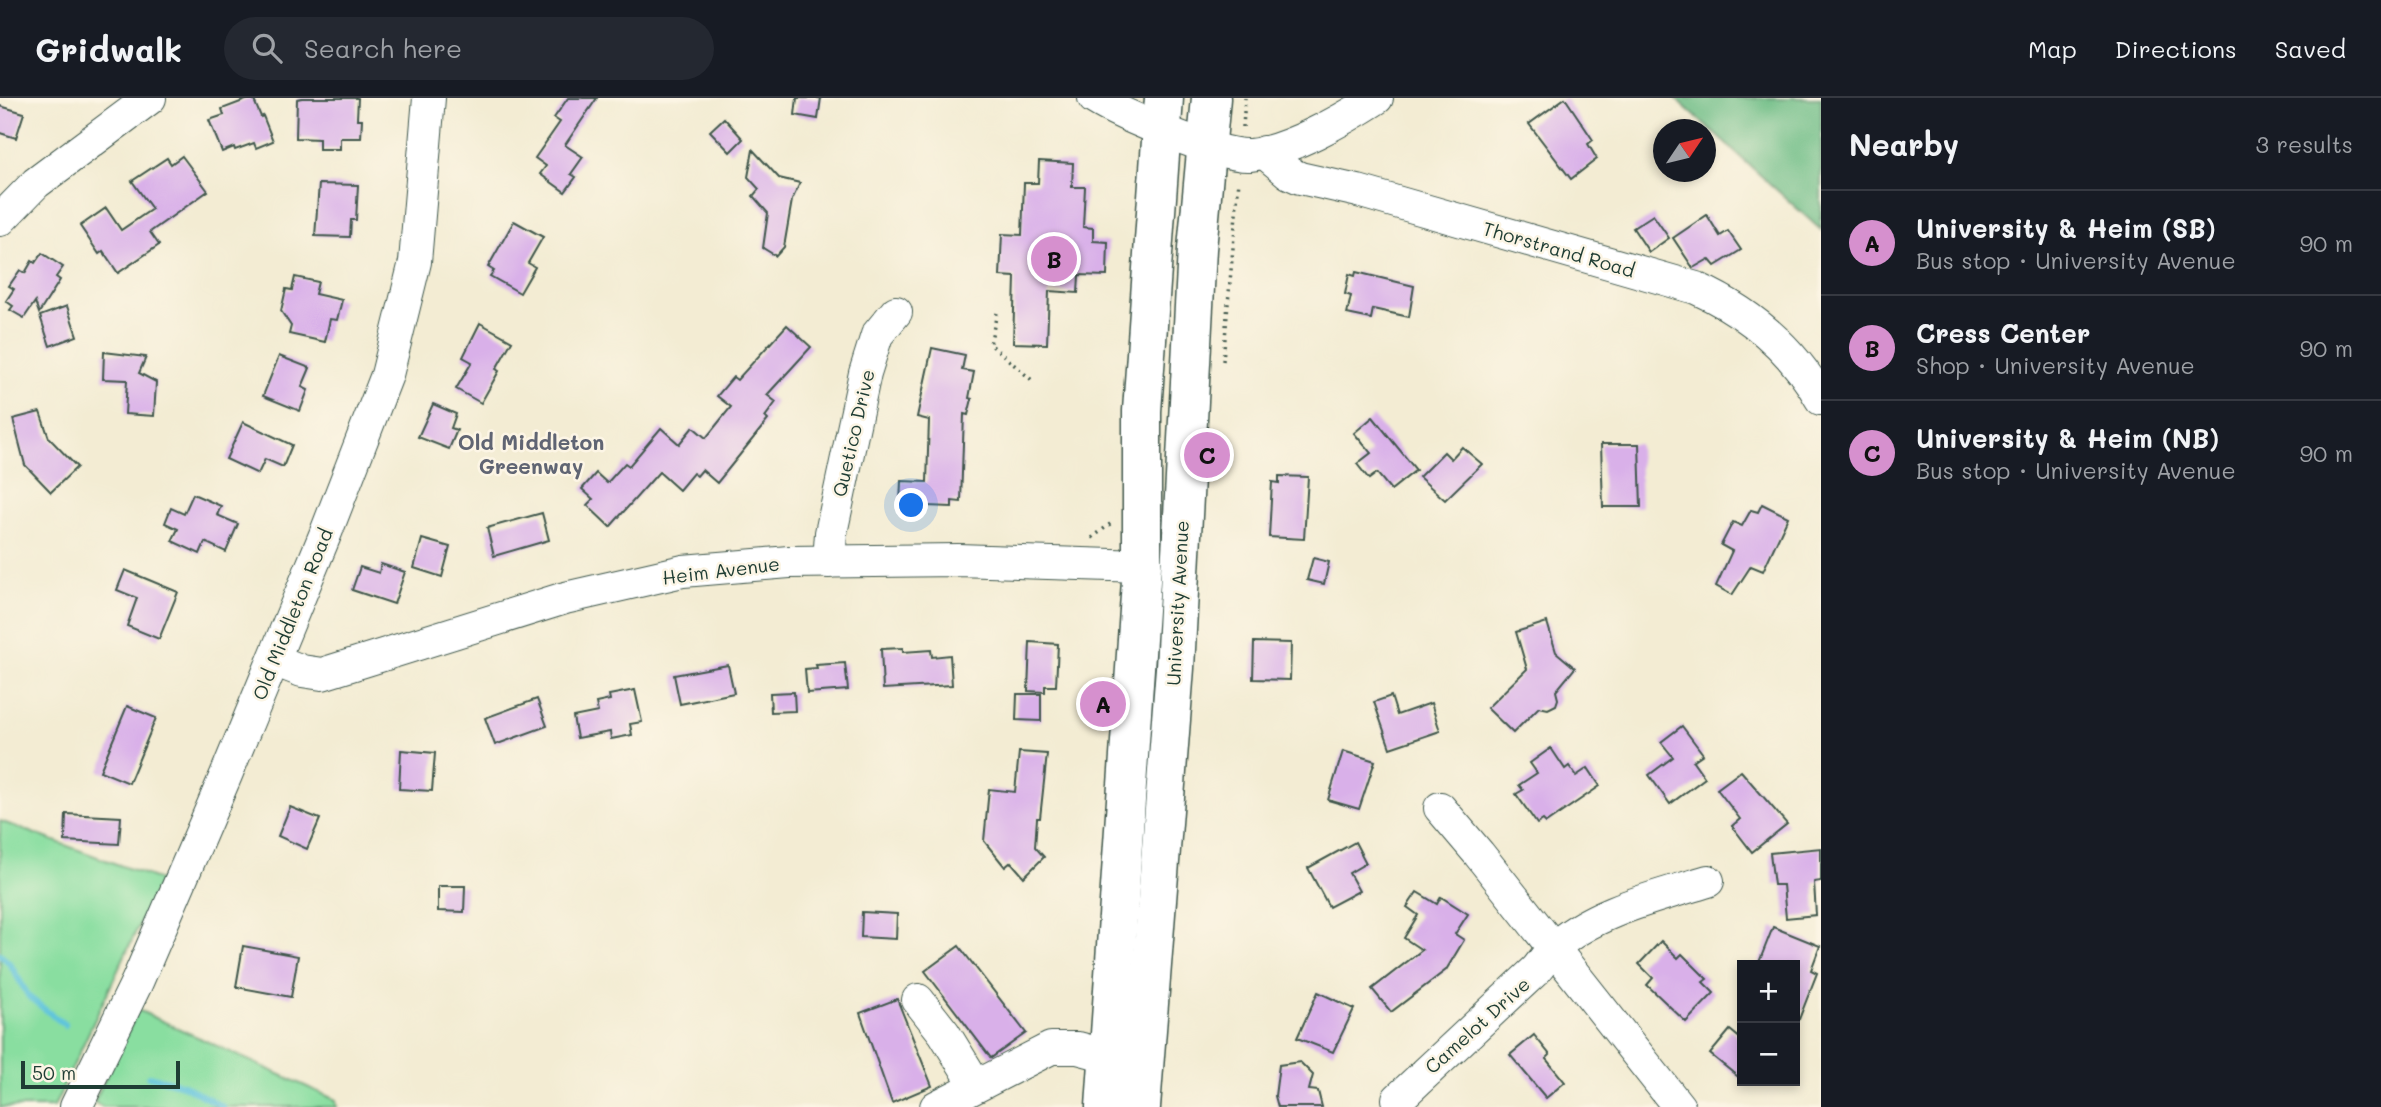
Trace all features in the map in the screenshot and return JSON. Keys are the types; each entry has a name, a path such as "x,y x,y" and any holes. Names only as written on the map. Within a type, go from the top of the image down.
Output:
{"main road":[{"name":"University Avenue","path":"1141,1107 1168,753 1190,357 1211,98"},
{"name":"University Avenue","path":"1105,1107 1142,566 1142,411 1163,114"},
{"path":"1142,566 1156,573 1161,583 1161,708 1168,753"},
{"path":"1108,1056 1121,1066 1125,1075 1127,1107"}],"street":[{"path":"0,220 36,183 150,98"},
{"name":"Old Middleton Road","path":"75,1107 137,982 326,535 387,375 415,262 429,98"},
{"path":"1094,98 1113,110 1163,114 1208,145 1240,154 1264,152 1296,142 1377,98"},
{"name":"Thorstrand Road","path":"1264,152 1289,173 1300,178 1358,191 1696,288 1731,306 1786,349 1811,381 1821,399"},
{"name":"Quetico Drive","path":"829,562 831,533 865,373 877,335 896,312"},
{"name":"Heim Avenue","path":"274,660 302,671 322,674 565,598 683,571 789,562 958,560 1142,566"},
{"path":"1440,808 1679,1107"},
{"name":"Camelot Drive","path":"1398,1099 1536,970 1554,948 1572,934 1619,909 1708,881"},
{"path":"918,1000 944,1033 958,1099 1051,1048 1078,1048 1108,1056"}],"path":[{"path":"996,313 990,344 1033,381"}],"green space":[{"path":"1675,98 1821,98 1821,230 1716,135 1716,119 1698,119"},
{"path":"0,821 160,880 54,1107 0,1107"},
{"path":"138,1010 336,1100 337,1107 103,1107 94,1102"}],"building":[{"path":"251,98 261,117 263,116 273,141 256,148 254,143 222,152 209,120 224,115 222,109"},
{"path":"358,98 357,119 362,119 361,138 340,138 340,149 319,149 319,139 296,138 297,99"},
{"path":"568,98 597,98 565,145 583,157 571,174 576,177 565,192 540,174 546,166 535,158 560,122 554,118"},
{"path":"797,98 821,98 818,119 795,115"},
{"path":"1565,98 1593,140 1588,144 1597,159 1571,179 1529,124"},
{"path":"0,106 24,113 16,138 0,133"},
{"path":"724,118 743,139 730,152 710,131"},
{"path":"753,150 779,178 800,183 792,200 784,247 776,256 763,248 768,213 753,196 759,189 748,177"},
{"path":"182,156 208,191 150,232 159,245 118,273 103,251 99,254 80,226 106,208 121,230 152,209 132,181 167,158 171,164"},
{"path":"1039,161 1073,163 1072,187 1085,187 1083,227 1093,228 1093,241 1108,242 1107,276 1079,275 1078,293 1049,291 1047,344 1013,343 1015,277 1000,276 1002,234 1022,235 1024,183 1038,183"},
{"path":"319,184 358,185 356,220 351,220 350,237 315,236"},
{"path":"1653,215 1669,238 1649,252 1633,228"},
{"path":"1707,215 1720,236 1728,231 1741,250 1715,266 1709,259 1693,268 1673,238"},
{"path":"514,221 543,237 528,263 535,267 520,293 490,276 494,271 488,267"},
{"path":"42,253 63,267 56,277 60,280 39,313 35,302 24,318 10,310 13,306 6,301 14,289 9,286 20,270 25,273 32,261 35,263"},
{"path":"1356,272 1414,286 1409,317 1373,309 1371,319 1347,314 1351,296 1345,294 1349,274 1355,276"},
{"path":"295,277 318,282 315,294 342,300 337,320 330,319 325,342 289,334 291,326 281,311 286,289 292,290"},
{"path":"67,306 77,336 50,346 40,316"},
{"path":"480,323 512,341 481,403 456,389 472,362 463,357"},
{"path":"787,325 811,347 767,395 776,402 765,417 768,420 717,483 702,470 697,476 693,473 679,490 659,472 610,527 587,505 593,499 582,489 596,473 607,483 625,463 629,466 661,428 679,444 693,427 706,438 731,407 717,396 733,377 737,380"},
{"path":"932,348 965,355 962,370 974,372 969,398 972,399 968,415 964,414 961,502 952,501 952,507 900,505 901,481 927,482 929,420 917,417"},
{"path":"104,352 146,357 139,373 156,382 154,416 125,414 127,380 103,379"},
{"path":"279,356 310,368 302,387 308,390 300,411 263,396"},
{"path":"433,404 456,414 451,428 457,430 449,449 418,437"},
{"path":"40,412 49,438 77,467 51,492 25,465 13,419"},
{"path":"1373,417 1416,470 1391,490 1377,473 1369,479 1357,464 1371,453 1354,433"},
{"path":"243,422 292,445 283,467 265,459 258,474 226,459"},
{"path":"1601,444 1639,444 1641,507 1603,507"},
{"path":"1462,447 1482,464 1445,500 1419,477 1444,452 1451,459"},
{"path":"1279,476 1308,477 1304,539 1269,537 1272,482 1279,483"},
{"path":"193,494 221,506 217,515 238,524 226,552 205,542 200,554 172,541 178,529 165,523 171,508 184,514"},
{"path":"1762,504 1788,517 1763,571 1751,566 1732,595 1716,586 1732,551 1721,545 1733,522 1742,526 1751,510 1758,512"},
{"path":"542,513 549,540 494,556 487,528"},
{"path":"422,539 450,547 442,577 414,568"},
{"path":"1313,558 1329,562 1324,584 1307,580"},
{"path":"381,564 405,572 394,604 352,590 360,567 379,573"},
{"path":"125,570 178,592 159,639 127,626 137,598 117,590"},
{"path":"1547,622 1556,652 1575,668 1556,691 1556,705 1548,709 1539,707 1513,733 1487,708 1527,669 1516,632"},
{"path":"1030,642 1058,644 1056,686 1045,686 1045,692 1028,691"},
{"path":"1254,642 1291,643 1290,680 1253,679"},
{"path":"903,648 903,652 931,650 932,657 950,655 952,685 883,689 881,649"},
{"path":"845,663 848,690 807,693 805,669 817,668 816,665"},
{"path":"728,665 734,693 680,704 674,675"},
{"path":"635,690 642,722 630,724 632,735 611,739 610,732 577,738 573,717 598,712 596,703 610,700 609,695"},
{"path":"794,692 795,711 771,712 770,693"},
{"path":"1017,694 1041,694 1041,721 1016,720"},
{"path":"1391,696 1397,715 1431,703 1440,731 1390,748 1374,702"},
{"path":"537,699 547,726 495,745 485,718"},
{"path":"127,706 156,718 129,783 100,771"},
{"path":"1682,726 1703,754 1693,761 1705,778 1670,804 1649,775 1673,757 1661,742"},
{"path":"1551,748 1565,769 1569,766 1576,776 1588,768 1600,786 1546,823 1543,820 1537,824 1516,794 1523,790 1519,785 1537,773 1530,763"},
{"path":"401,750 435,753 432,791 399,789"},
{"path":"1343,751 1375,761 1359,809 1328,800"},
{"path":"1019,752 1047,754 1035,847 1044,857 1024,877 1011,862 1005,867 984,841 989,789 1015,792"},
{"path":"1741,771 1787,824 1752,852 1732,826 1740,819 1717,789"},
{"path":"290,807 320,819 307,849 278,836"},
{"path":"66,814 121,817 119,844 65,841"},
{"path":"1355,842 1366,863 1349,873 1359,891 1329,907 1308,868"},
{"path":"1821,848 1821,881 1814,882 1816,915 1786,918 1783,885 1774,885 1770,853"},
{"path":"438,886 465,886 464,912 438,911"},
{"path":"1417,892 1437,904 1441,897 1468,914 1455,934 1464,940 1446,970 1391,1012 1372,989 1422,950 1404,938 1418,915 1407,907"},
{"path":"862,912 897,914 896,939 861,937"},
{"path":"1773,927 1820,946 1811,970 1817,973 1800,1017 1800,960 1760,960"},
{"path":"1661,941 1678,958 1682,954 1707,979 1703,982 1714,993 1686,1022 1647,985 1653,978 1639,964"},
{"path":"243,946 298,956 291,997 236,987"},
{"path":"959,946 1026,1033 991,1058 925,971"},
{"path":"1318,992 1354,1009 1333,1052 1297,1038"},
{"path":"897,999 932,1086 892,1103 860,1013"},
{"path":"1730,1030 1737,1036 1737,1076 1710,1054"},
{"path":"1534,1035 1550,1055 1546,1059 1565,1082 1546,1098 1510,1055"},
{"path":"1300,1062 1313,1075 1309,1090 1318,1091 1322,1107 1278,1107 1275,1096 1279,1065"}],"waterway":[{"path":"0,954 10,964 29,997 65,1025"},
{"path":"149,1076 183,1085 223,1107"}],"place":[{"name":"Cress Center","path":"1054,259"},
{"name":"University & Heim (NB)","path":"1207,455"},
{"name":"University & Heim (SB)","path":"1103,704"}],"district":[{"name":"Old Middleton Greenway","path":"531,453"}]}
